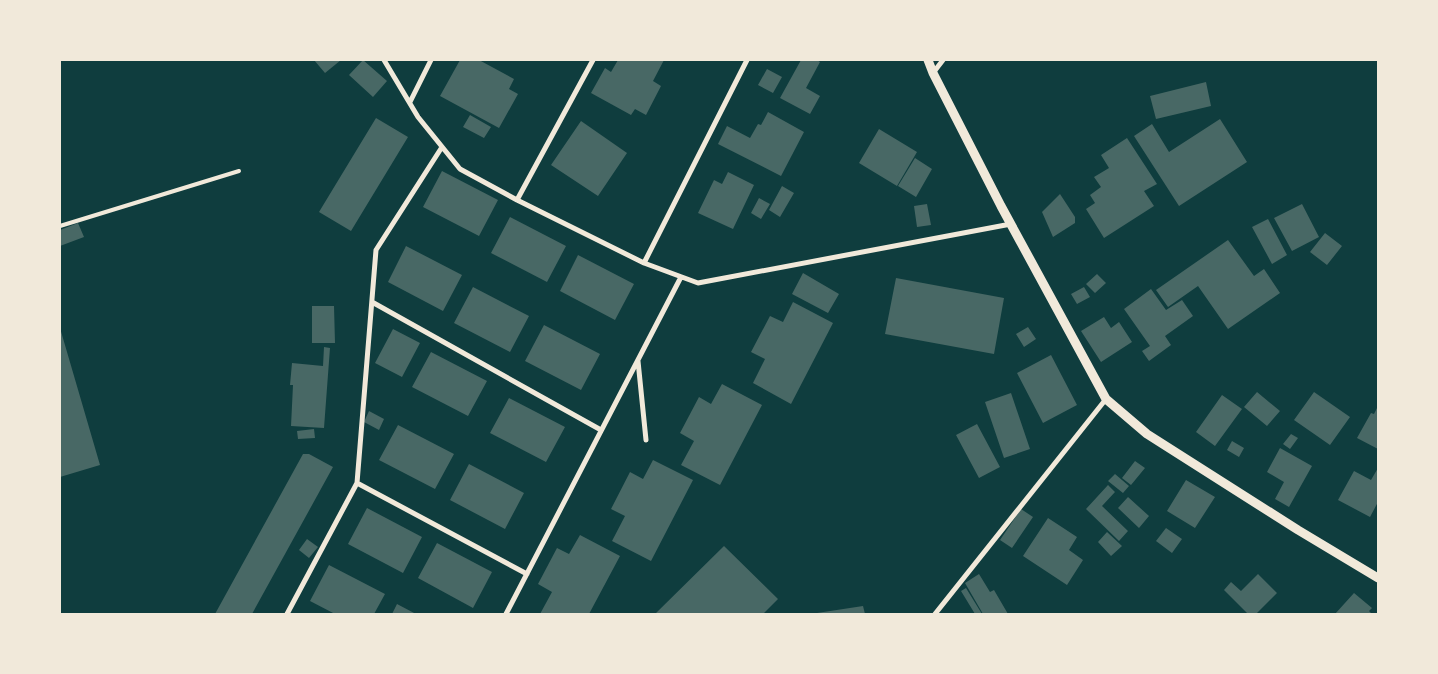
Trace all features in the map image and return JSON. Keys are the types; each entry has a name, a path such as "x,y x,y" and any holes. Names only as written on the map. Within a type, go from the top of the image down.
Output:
{"street":[{"path":"384,60 418,117 460,169 517,200 644,263 698,283 1010,224"},
{"path":"410,102 431,60"},
{"path":"517,200 593,60"},
{"path":"644,263 747,60"},
{"path":"928,60 1010,224 1106,399 1147,434 1298,530 1378,578"},
{"path":"933,73 944,60"},
{"path":"287,614 357,483 376,250 442,146"},
{"path":"506,614 681,277"},
{"path":"372,302 601,430"},
{"path":"638,360 646,440"},
{"path":"935,614 1106,399"},
{"path":"357,483 527,574"}],"lane":[{"path":"60,226 239,171"}],"building":[{"path":"314,60 341,60 325,73"},
{"path":"363,60 387,81 373,97 349,75"},
{"path":"460,60 479,60 514,79 509,89 518,94 499,128 440,96"},
{"path":"618,60 664,60 653,81 661,86 646,115 635,109 631,115 591,93 605,68 611,72"},
{"path":"801,60 817,60 820,62 806,88 820,96 810,114 780,98"},
{"path":"767,69 782,77 773,93 758,85"},
{"path":"1206,82 1211,106 1156,119 1150,96"},
{"path":"768,112 804,132 781,176 718,144 727,126 750,138 758,124 761,125"},
{"path":"470,115 491,127 484,138 463,127"},
{"path":"376,118 408,137 351,231 319,212"},
{"path":"1220,119 1247,162 1179,206 1134,136 1152,124 1169,152"},
{"path":"581,121 627,153 598,196 551,165"},
{"path":"879,129 917,152 897,186 859,163"},
{"path":"1127,138 1157,184 1144,191 1154,206 1104,238 1086,209 1095,203 1090,195 1101,187 1094,177 1109,168 1101,155"},
{"path":"915,158 932,169 916,197 898,186"},
{"path":"442,171 498,200 479,236 423,207"},
{"path":"728,172 754,185 733,229 698,213 714,180 722,184"},
{"path":"782,186 794,193 780,217 769,210"},
{"path":"1060,194 1075,217 1075,223 1053,237 1042,212"},
{"path":"759,198 770,204 761,219 751,213"},
{"path":"927,204 931,225 917,227 914,206"},
{"path":"1302,204 1319,237 1292,251 1274,218"},
{"path":"510,217 566,246 547,282 491,253"},
{"path":"1268,219 1287,255 1272,264 1252,227"},
{"path":"78,223 84,237 60,246 60,230"},
{"path":"1325,233 1342,246 1327,265 1310,252"},
{"path":"1228,240 1254,276 1264,269 1280,293 1228,329 1198,286 1168,307 1156,290"},
{"path":"406,246 462,275 443,311 388,282"},
{"path":"578,255 634,284 615,320 560,291"},
{"path":"803,273 839,294 828,313 792,294"},
{"path":"1097,274 1106,283 1095,293 1086,284"},
{"path":"896,278 1004,298 994,354 885,334"},
{"path":"473,287 529,316 510,352 454,323"},
{"path":"1084,287 1090,297 1077,304 1071,294"},
{"path":"1151,289 1166,310 1182,300 1193,316 1165,336 1171,345 1149,361 1142,351 1150,346 1124,309"},
{"path":"793,302 833,323 791,404 753,383 765,359 751,352 770,316 783,322"},
{"path":"312,306 334,306 335,343 312,343"},
{"path":"1104,317 1111,328 1119,322 1132,342 1101,362 1081,331"},
{"path":"544,325 600,354 581,390 525,361"},
{"path":"1028,327 1036,339 1024,347 1016,334"},
{"path":"60,328 100,465 60,477"},
{"path":"393,329 420,343 402,377 375,363"},
{"path":"324,347 330,348 324,428 291,426 293,385 290,385 292,363 323,366"},
{"path":"431,352 487,381 468,416 412,387"},
{"path":"1051,355 1077,405 1043,423 1017,373"},
{"path":"722,384 762,405 720,485 681,465 694,441 680,433 699,397 711,404"},
{"path":"1257,392 1280,411 1267,426 1244,407"},
{"path":"1314,392 1350,417 1330,445 1294,420"},
{"path":"1011,393 1030,449 1004,458 985,402"},
{"path":"1222,395 1242,409 1215,446 1196,432"},
{"path":"509,398 565,427 546,462 490,433"},
{"path":"1378,406 1378,449 1357,438 1371,413 1374,414"},
{"path":"369,411 384,419 379,430 364,422"},
{"path":"977,424 1000,467 979,478 956,435"},
{"path":"398,425 454,454 435,489 379,460"},
{"path":"314,429 315,438 298,439 297,431"},
{"path":"1291,434 1298,438 1290,449 1283,444"},
{"path":"1232,441 1244,448 1239,457 1227,450"},
{"path":"1280,448 1312,466 1289,507 1275,499 1284,482 1267,472"},
{"path":"303,454 309,454 333,467 252,614 215,614"},
{"path":"653,460 693,480 651,561 612,541 625,516 611,509 630,472 643,479"},
{"path":"1135,461 1145,468 1131,485 1122,478"},
{"path":"469,464 524,493 505,529 450,500"},
{"path":"1378,468 1378,502 1370,517 1338,500 1354,471 1371,480"},
{"path":"1115,474 1129,486 1123,493 1108,481"},
{"path":"1186,480 1215,497 1195,528 1167,511"},
{"path":"1108,485 1115,492 1102,506 1128,531 1119,541 1086,509"},
{"path":"1128,497 1149,516 1139,528 1118,508"},
{"path":"367,508 422,537 403,573 348,544"},
{"path":"1021,509 1033,517 1012,548 1000,540"},
{"path":"1048,518 1077,537 1069,550 1083,560 1067,585 1023,556"},
{"path":"1166,528 1182,539 1172,553 1156,541"},
{"path":"1107,532 1122,546 1111,556 1098,542"},
{"path":"580,535 620,556 589,614 540,614 552,592 538,584 557,548 569,554"},
{"path":"307,539 318,547 309,558 299,550"},
{"path":"437,543 492,572 473,608 418,578"},
{"path":"724,546 778,599 763,614 655,614"},
{"path":"329,565 385,594 374,614 335,614 310,601"},
{"path":"979,574 990,592 994,590 1008,614 983,614 965,583"},
{"path":"1258,574 1277,593 1256,614 1248,614 1224,590 1231,582 1241,591"},
{"path":"966,588 982,614 975,614 961,591"},
{"path":"1354,593 1372,608 1369,611 1372,614 1335,614"},
{"path":"397,604 416,614 392,614"},
{"path":"863,606 865,614 817,614 817,613"}]}
